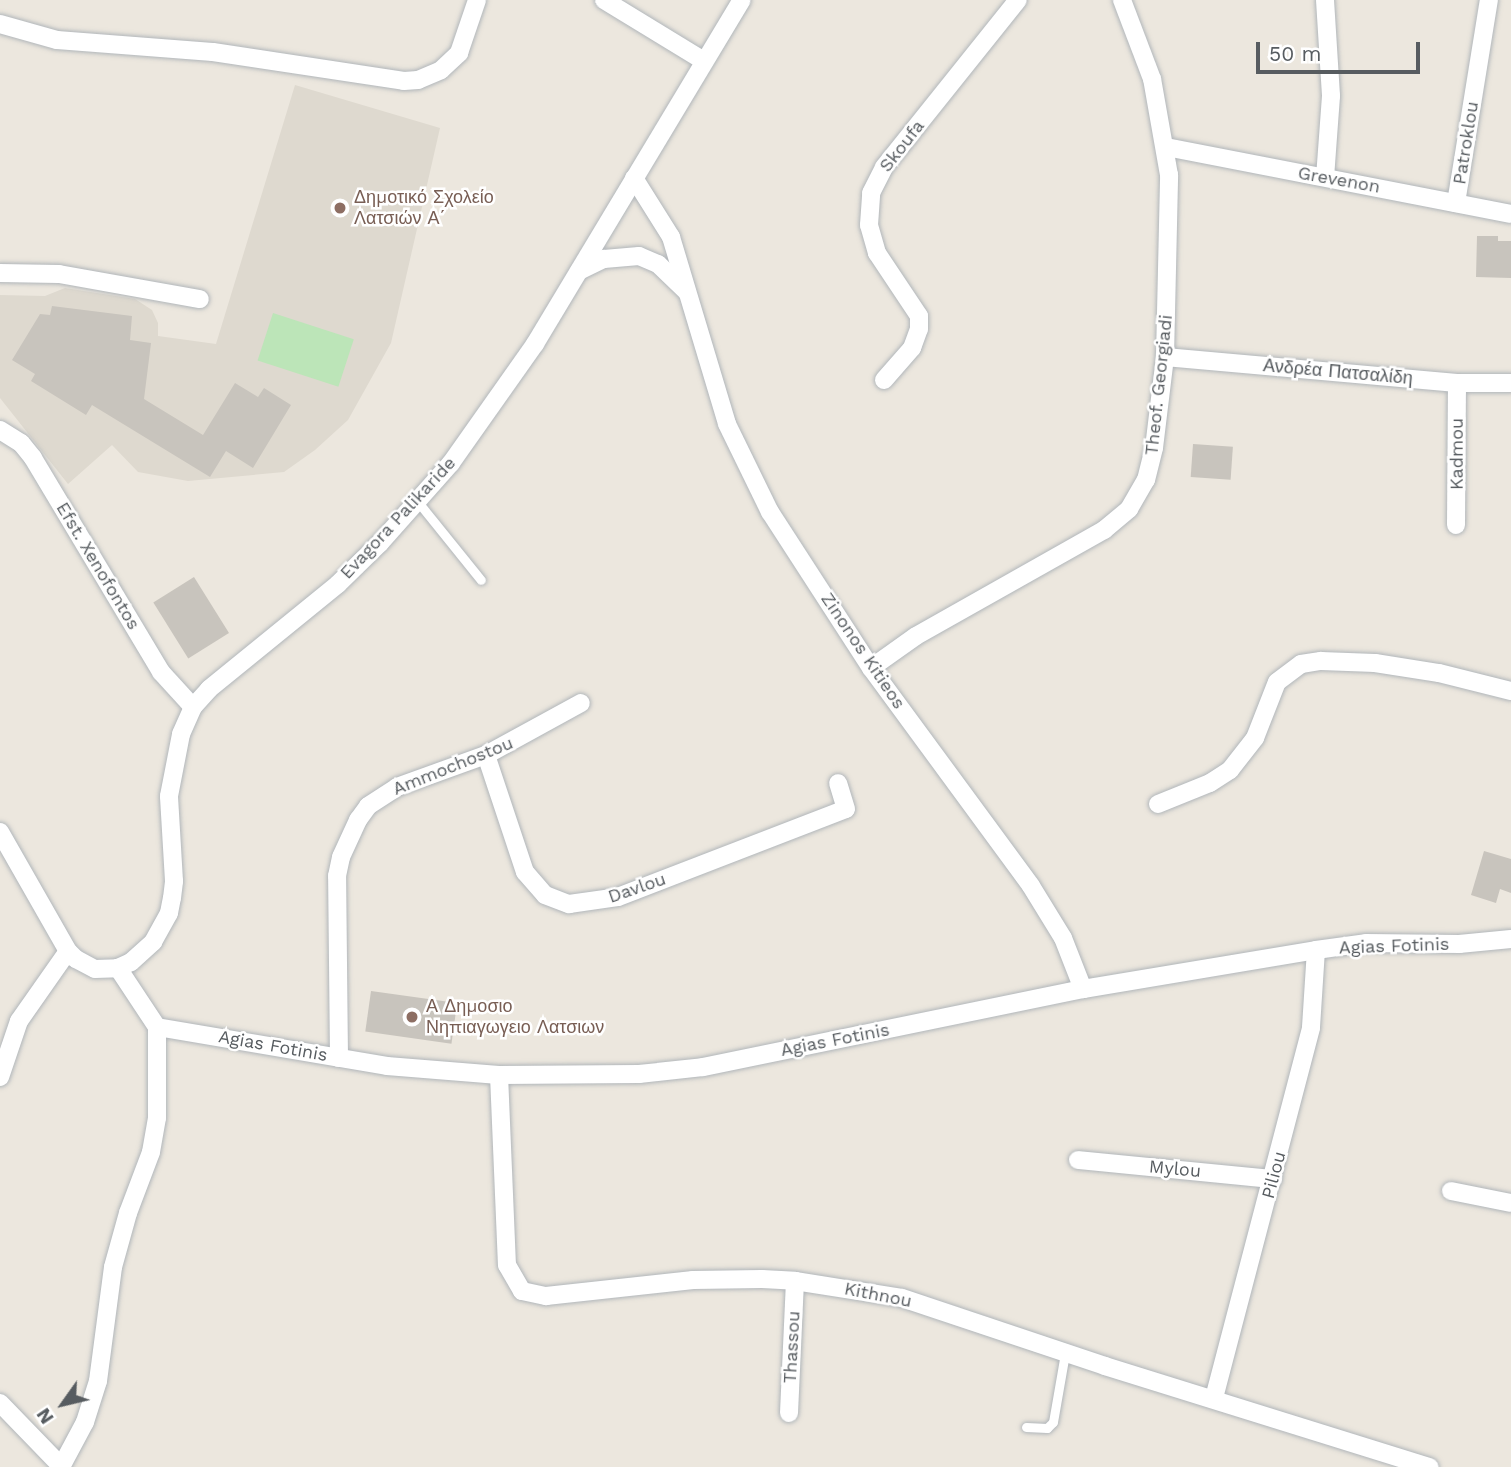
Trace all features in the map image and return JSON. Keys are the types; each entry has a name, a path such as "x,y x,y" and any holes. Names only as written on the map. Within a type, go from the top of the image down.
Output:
{"street":[{"path":"0,24 57,40 213,52 404,81 418,80 441,70 459,53 477,0"},
{"path":"604,0 704,61"},
{"name":"Evagora Palikaride","path":"118,968 131,962 153,942 169,913 174,881 169,820 172,774 181,734 193,706 338,584 418,502 491,409 535,344 742,0"},
{"name":"Skoufa","path":"884,380 912,348 919,329 919,316 877,253 869,225 871,193 884,167 1018,0"},
{"name":"Theof. Georgiadi","path":"871,668 916,636 1082,545 1129,509 1150,467 1165,357 1169,234 1166,147 1152,79 1122,0"},
{"path":"1325,0 1331,96 1325,177"},
{"name":"Patroklou","path":"1456,203 1489,0"},
{"name":"Grevenon","path":"1166,147 1511,214"},
{"name":"Zinonos Kitieos","path":"634,178 671,237 710,374 744,464 770,512 871,668 1031,886 1063,938 1083,989"},
{"name":"Zinonos Kitieos","path":"578,271 604,259 639,256 658,264 686,291"},
{"path":"0,273 59,274 201,299"},
{"name":"Ανδρέα Πατσαλίδη","path":"1165,357 1457,383 1511,383"},
{"name":"Kadmou","path":"1456,525 1457,383"},
{"name":"Efst. Xenofontos","path":"0,429 21,443 33,458 161,672 193,706"},
{"path":"1158,804 1210,783 1230,771 1255,738 1277,682 1301,664 1321,661 1376,663 1439,673 1511,691"},
{"name":"Ammochostou","path":"339,1058 337,877 348,837 368,806 397,787 486,755 581,704"},
{"name":"Davlou","path":"486,755 525,872 545,895 569,904 618,897 846,809 838,783"},
{"path":"0,832 68,951 95,969 118,968 157,1027 159,1083 151,1152 128,1213 113,1267 98,1381 85,1422 61,1466 0,1403"},
{"name":"Agias Fotinis","path":"157,1027 387,1066 499,1075 639,1074 703,1067 1083,989 1316,950 1366,943 1459,944 1511,939"},
{"name":"Piliou","path":"1214,1398 1311,1027 1316,950"},
{"path":"0,1077 19,1021 68,951"},
{"name":"Kithnou","path":"499,1075 507,1265 522,1291 546,1296 693,1280 795,1281 902,1298 1065,1353 1430,1467"},
{"name":"Mylou","path":"1078,1160 1273,1178"},
{"path":"1451,1192 1511,1203"},
{"name":"Thassou","path":"789,1413 795,1281"}],"lane":[{"path":"418,502 481,580"},
{"path":"1026,1427 1047,1428 1053,1422 1065,1353"}],"shaded area":[{"name":"Δημοτικό Σχολείο Λατσιών Α΄","path":"295,85 440,128 391,343 348,420 315,450 284,472 188,481 138,472 112,445 68,484 0,398 0,295 45,296 65,288 135,299 152,310 158,323 158,336 216,344"}],"green space":[{"path":"273,313 354,339 338,387 258,361"}],"building":[{"path":"1477,236 1498,236 1498,241 1511,241 1511,278 1476,277"},
{"path":"52,306 132,316 130,340 151,343 144,399 203,435 235,383 258,397 264,388 291,405 253,468 226,451 210,477 92,405 86,415 31,381 35,374 12,360 40,314 50,315"},
{"path":"1193,444 1233,447 1231,480 1191,477"},
{"path":"194,577 229,633 188,658 153,602"},
{"path":"1484,851 1511,859 1511,893 1500,889 1496,903 1471,895"},
{"name":"Α Δημοσιο Νηπιαγωγειο Λατσιων","path":"371,991 457,1003 451,1044 365,1032"}],"place":[{"name":"Δημοτικό Σχολείο Λατσιών Α΄","path":"340,208"},
{"name":"Α Δημοσιο Νηπιαγωγειο Λατσιων","path":"412,1017"}]}
